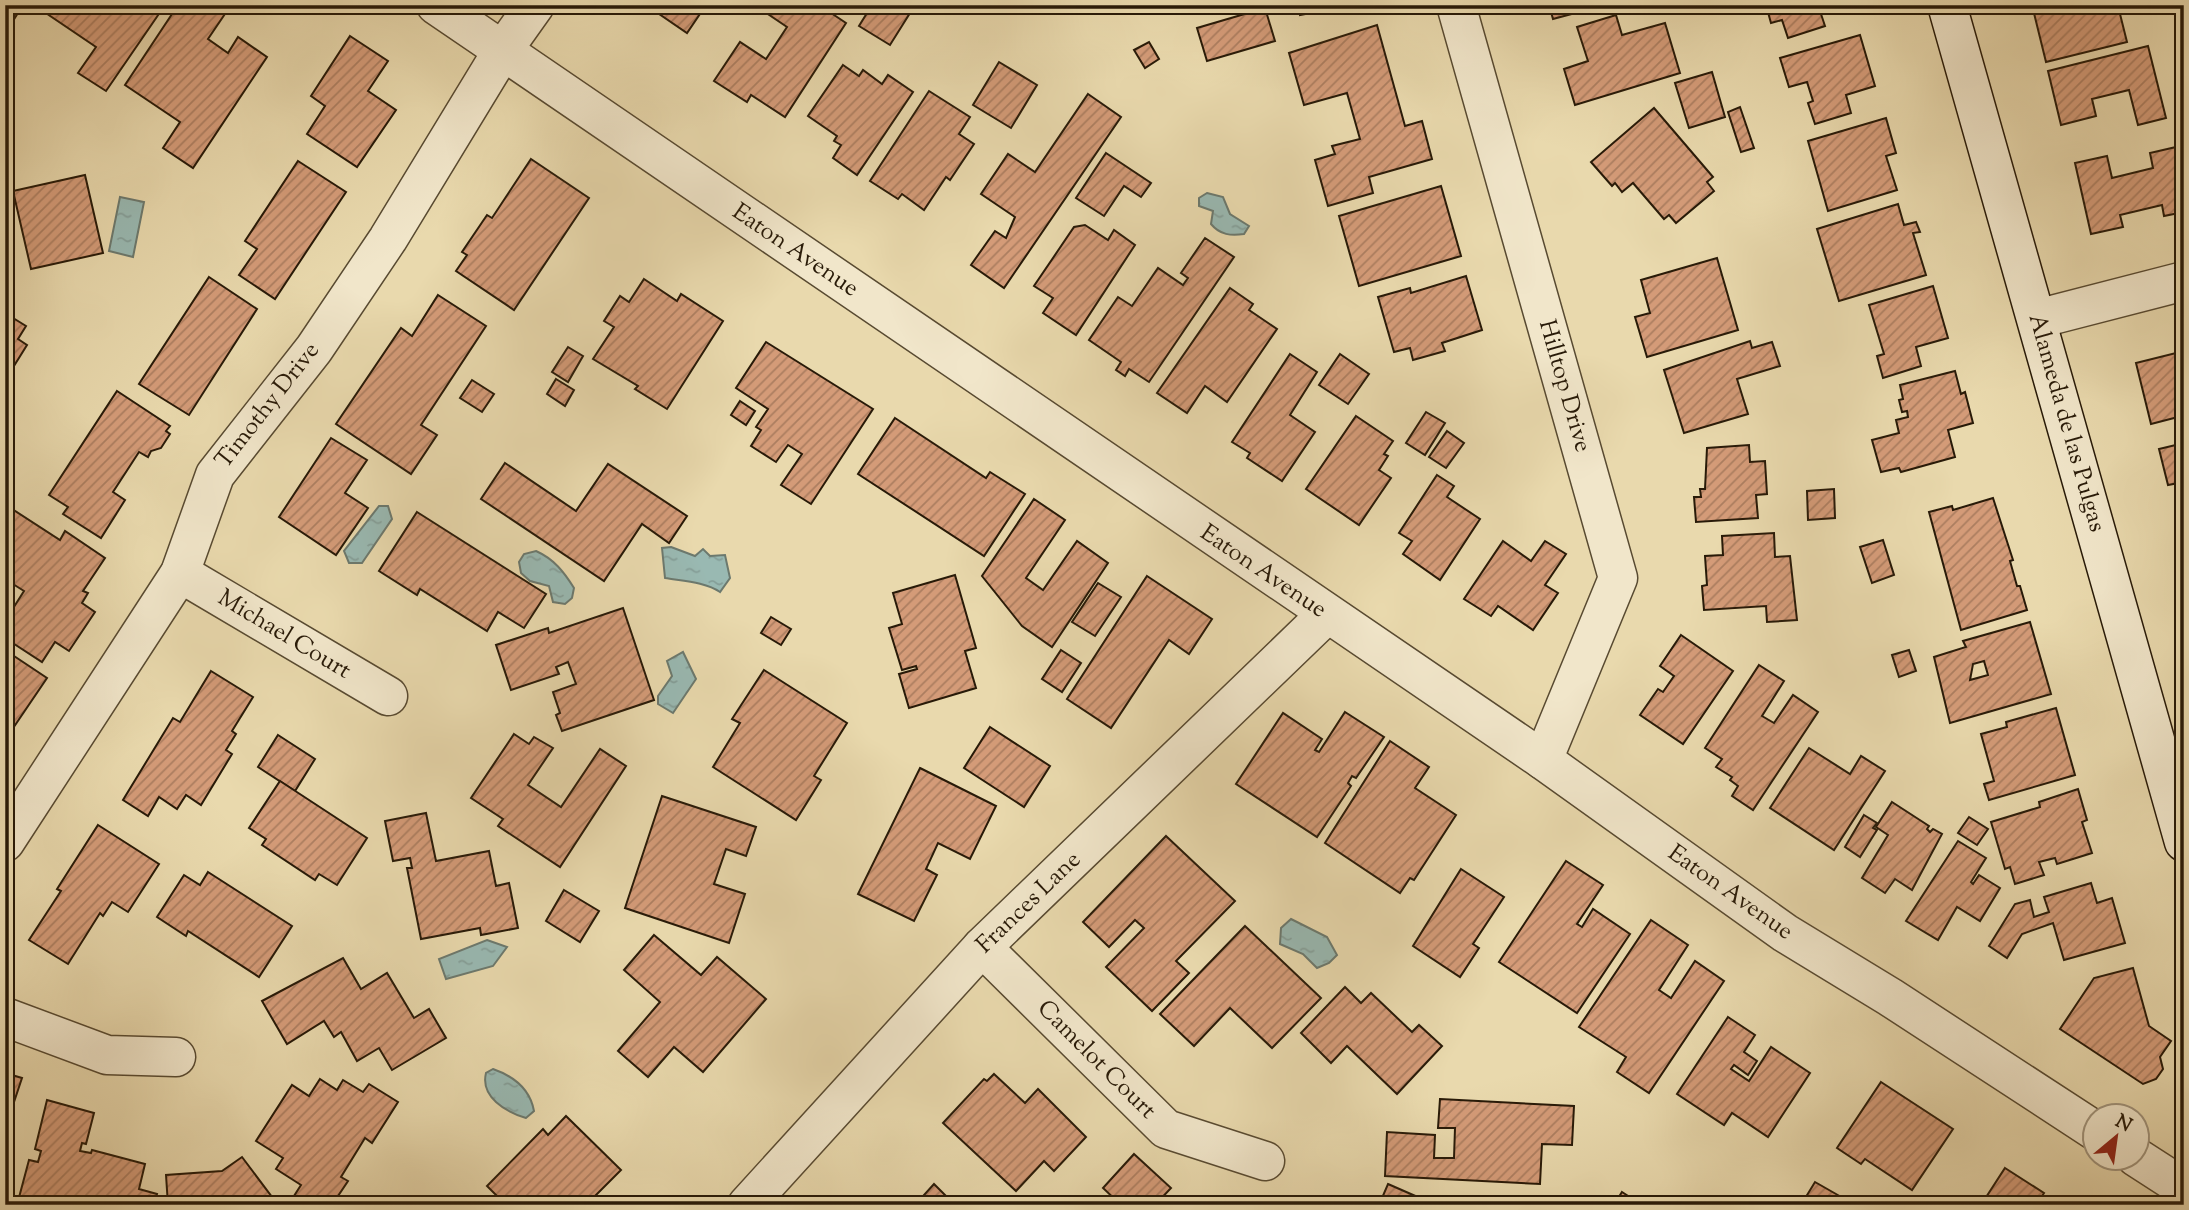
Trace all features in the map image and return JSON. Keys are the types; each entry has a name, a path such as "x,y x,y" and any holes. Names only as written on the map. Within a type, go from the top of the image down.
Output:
{"street":[{"name":"Eaton Avenue","path":"436,5 1326,615 1543,760 1784,933 1890,997 2080,1120"},
{"name":"Timothy Drive","path":"5,842 180,573 215,475 314,349 388,239 503,50 535,5"},
{"name":"Hilltop Drive","path":"1456,5 1618,578 1543,760"},
{"name":"Alameda de las Pulgas","path":"1947,5 2184,842"},
{"path":"2037,319 2184,281"},
{"name":"Michael Court","path":"180,573 388,696"},
{"name":"Frances Lane","path":"747,1205 982,947 1326,615"},
{"name":"Camelot Court","path":"982,947 1166,1129 1265,1161"},
{"path":"5,1017 107,1055 176,1057"},
{"path":"2150,1166 2184,1188"}],"water":[{"path":"1207,193 1223,197 1230,214 1249,226 1244,234 1226,234 1211,224 1213,211 1199,206 1199,198"},
{"path":"120,197 144,202 133,257 109,251"},
{"path":"379,506 388,506 392,519 362,563 349,563 344,551"},
{"path":"671,547 695,556 703,549 710,556 725,555 730,578 720,592 701,584 665,578 662,548"},
{"path":"536,551 558,566 574,588 572,598 565,604 553,602 549,586 530,581 521,573 519,562 524,554"},
{"path":"683,652 696,679 673,713 658,704 658,696 672,676 667,661"},
{"path":"1291,919 1327,937 1337,955 1329,963 1317,968 1303,954 1280,944 1281,928"},
{"path":"487,940 507,947 493,966 446,979 439,959"},
{"path":"493,1069 507,1075 525,1090 534,1111 526,1118 510,1112 491,1096 485,1082 486,1073"}],"building":[{"path":"5,5 21,8 5,34"},
{"path":"34,5 165,5 106,91 78,73 96,47"},
{"path":"178,5 231,5 208,39 228,53 238,37 267,57 193,168 163,148 180,122 125,85"},
{"path":"646,5 706,5 687,33"},
{"path":"765,5 819,5 846,23 785,117 751,95 747,102 714,81 740,42 766,59 787,27 762,10"},
{"path":"872,5 897,5 910,13 890,45 859,26"},
{"path":"1286,5 1352,5 1300,15 1299,9 1287,11"},
{"path":"1549,5 1593,5 1594,8 1553,19"},
{"path":"1766,5 1828,5 1819,8 1825,26 1788,38 1782,20 1771,23"},
{"path":"2032,5 2122,5 2124,13 2120,14 2127,42 2046,62"},
{"path":"1265,8 1275,41 1207,61 1197,28"},
{"path":"1616,15 1622,35 1665,23 1680,73 1575,105 1564,69 1588,61 1577,27"},
{"path":"1377,25 1405,126 1422,121 1432,159 1369,177 1373,193 1328,206 1315,160 1335,154 1332,146 1360,139 1347,93 1304,105 1289,53"},
{"path":"1860,35 1875,86 1846,95 1851,113 1815,124 1808,103 1813,101 1807,82 1789,87 1780,58"},
{"path":"350,36 388,61 368,91 396,110 357,167 307,134 325,106 311,96"},
{"path":"1149,42 1159,59 1145,68 1134,50"},
{"path":"2148,46 2166,118 2138,125 2129,90 2092,99 2096,116 2061,125 2048,71"},
{"path":"999,62 1037,85 1011,128 973,105"},
{"path":"843,65 859,76 863,70 882,84 888,75 913,92 857,175 833,158 841,145 834,141 837,136 808,116"},
{"path":"1712,72 1725,117 1689,128 1675,83"},
{"path":"929,91 970,117 959,134 974,144 950,180 946,177 924,210 902,194 898,199 870,181"},
{"path":"1088,94 1121,117 1004,288 971,265 995,231 1006,238 1015,217 981,194 1008,154 1035,172"},
{"path":"1740,107 1754,148 1741,152 1728,112"},
{"path":"1654,108 1713,177 1707,182 1714,191 1676,223 1669,215 1664,219 1633,183 1622,192 1615,183 1612,186 1591,162"},
{"path":"1886,118 1896,153 1886,156 1897,190 1828,211 1808,141"},
{"path":"2176,147 2180,164 2184,164 2184,212 2164,216 2162,205 2120,215 2123,227 2091,234 2075,163 2107,156 2112,178 2153,168 2150,153"},
{"path":"1106,153 1151,183 1141,197 1124,186 1104,216 1076,198"},
{"path":"531,159 589,198 514,310 456,271 467,255 462,252 487,215 492,218"},
{"path":"298,161 346,192 275,299 239,275 257,249 245,241"},
{"path":"85,175 103,253 31,269 13,191"},
{"path":"1441,186 1461,256 1359,286 1339,216"},
{"path":"1898,204 1904,225 1916,222 1920,232 1913,233 1926,275 1839,301 1817,229"},
{"path":"1085,225 1108,240 1114,230 1135,245 1076,335 1043,313 1053,298 1034,286 1074,227"},
{"path":"1205,238 1234,257 1149,382 1129,369 1125,376 1116,370 1121,362 1089,340 1118,297 1132,306 1158,268 1183,285 1188,278 1181,273"},
{"path":"1717,258 1738,330 1647,357 1635,317 1650,313 1641,280"},
{"path":"1466,276 1482,330 1442,343 1445,351 1413,360 1410,348 1394,352 1378,297 1410,288 1411,293"},
{"path":"209,277 257,309 189,415 139,384"},
{"path":"644,279 677,301 681,294 723,321 667,409 635,389 638,386 593,359 614,327 604,321 620,296 629,302"},
{"path":"1933,286 1948,338 1916,347 1921,366 1883,378 1877,356 1884,354 1869,305"},
{"path":"1230,288 1253,304 1249,310 1277,329 1227,402 1205,386 1187,413 1157,393"},
{"path":"438,295 486,326 421,425 437,435 411,474 336,424 401,328 412,336"},
{"path":"5,313 26,326 18,339 27,345 9,374 5,372"},
{"path":"1750,341 1752,348 1772,342 1780,366 1737,379 1748,414 1684,433 1664,370"},
{"path":"766,342 873,409 811,504 781,485 802,454 788,445 776,462 751,446 761,430 756,427 768,409 736,388"},
{"path":"568,347 583,356 568,382 552,372"},
{"path":"2184,351 2184,427 2181,428 2178,417 2151,424 2136,363"},
{"path":"1290,354 1317,372 1290,415 1315,432 1282,481 1247,458 1250,453 1232,442"},
{"path":"1340,354 1369,374 1348,404 1319,385"},
{"path":"1955,371 1961,394 1965,392 1973,423 1948,430 1955,457 1901,472 1899,468 1881,472 1872,440 1899,433 1896,420 1908,417 1907,411 1902,412 1899,400 1903,399 1900,385"},
{"path":"556,379 574,390 565,406 547,394"},
{"path":"472,380 494,394 482,412 460,398"},
{"path":"117,391 170,426 166,431 170,434 161,448 151,451 148,457 139,452 113,492 125,500 101,538 63,514 68,507 49,495"},
{"path":"740,401 755,411 746,425 731,415"},
{"path":"1426,412 1445,423 1425,455 1406,443"},
{"path":"1356,416 1393,441 1384,454 1388,456 1379,470 1391,478 1359,525 1306,489"},
{"path":"895,418 986,478 990,472 1025,494 984,556 858,474"},
{"path":"1447,431 1464,443 1446,468 1429,457"},
{"path":"331,438 367,460 345,493 368,508 336,555 279,517"},
{"path":"2184,443 2184,482 2168,485 2159,449"},
{"path":"1749,445 1750,462 1765,461 1767,494 1756,495 1758,518 1696,522 1694,497 1701,497 1700,489 1705,489 1707,448"},
{"path":"505,463 576,511 608,464 687,516 669,543 642,524 604,581 481,499"},
{"path":"1437,475 1454,486 1447,497 1480,519 1440,580 1403,554 1412,541 1399,533"},
{"path":"1834,489 1835,518 1808,520 1807,491"},
{"path":"1993,498 2013,560 2010,561 2017,586 2020,586 2027,610 1961,630 1929,512 1952,506 1953,510"},
{"path":"1034,499 1065,520 1026,578 1043,590 1077,541 1108,563 1052,647 1022,626 982,576"},
{"path":"9,507 60,540 65,531 105,558 83,591 88,593 82,603 95,612 69,651 55,642 42,662 5,638 5,621 24,591 5,579 5,513"},
{"path":"417,512 546,594 524,628 498,612 487,631 420,589 417,595 379,571"},
{"path":"1774,533 1775,557 1790,556 1797,620 1767,622 1766,606 1704,610 1702,586 1707,585 1705,556 1723,555 1722,536"},
{"path":"1883,540 1894,575 1872,583 1860,547"},
{"path":"1503,541 1531,561 1545,541 1566,554 1545,585 1558,593 1533,630 1498,606 1491,616 1464,599"},
{"path":"955,575 976,648 965,651 976,688 909,708 899,674 917,669 916,666 902,670 889,628 902,624 893,593"},
{"path":"1147,576 1212,619 1189,654 1169,640 1111,728 1067,699"},
{"path":"1098,583 1121,597 1095,636 1072,622"},
{"path":"623,608 654,700 562,731 556,715 560,713 553,692 576,684 568,662 556,667 559,674 511,690 496,645 548,628 549,633"},
{"path":"771,617 791,629 781,645 761,633"},
{"path":"2030,622 2051,694 1950,723 1934,657 1966,647 1963,641","holes":["1984,661 1988,675 1970,680 1973,664"]},
{"path":"1681,635 1733,671 1683,744 1640,715 1658,689 1663,692 1674,676 1660,666"},
{"path":"5,650 47,678 5,740"},
{"path":"1061,650 1081,663 1062,692 1042,679"},
{"path":"1909,650 1916,671 1899,677 1892,655"},
{"path":"1759,665 1784,681 1762,716 1774,723 1793,695 1818,712 1753,810 1732,796 1738,786 1730,780 1732,777 1716,767 1722,759 1705,748"},
{"path":"764,670 847,723 814,776 821,780 796,820 713,767 740,723 732,719"},
{"path":"211,671 253,697 232,731 236,734 226,750 232,754 201,805 186,795 177,809 159,797 148,816 123,800 173,718 180,722"},
{"path":"2056,708 2075,775 1989,800 1984,784 1994,781 1981,734 2007,727 2006,722"},
{"path":"1345,712 1384,737 1356,778 1352,776 1348,783 1351,786 1317,837 1236,784 1283,713 1322,739 1315,750 1319,752"},
{"path":"990,727 1050,766 1024,807 964,768"},
{"path":"514,734 529,744 534,737 553,748 528,785 561,807 600,749 626,766 560,867 498,826 503,819 471,798"},
{"path":"278,735 315,759 295,791 258,767"},
{"path":"1390,741 1429,767 1415,788 1456,815 1414,880 1410,878 1400,893 1325,843"},
{"path":"1809,748 1850,774 1861,756 1885,771 1834,850 1770,808"},
{"path":"920,768 996,806 970,859 938,843 926,869 937,875 914,921 858,894"},
{"path":"280,781 367,838 337,885 319,874 315,880 262,845 266,839 249,828"},
{"path":"2078,789 2087,820 2082,822 2092,853 2057,864 2055,858 2039,862 2044,875 2015,884 2010,867 2005,869 1991,822 2040,807 2039,802"},
{"path":"662,796 756,827 746,856 726,849 714,884 745,894 729,943 625,908"},
{"path":"1892,802 1929,826 1927,829 1930,832 1933,829 1942,834 1912,890 1895,879 1885,893 1862,878 1888,835 1876,827"},
{"path":"426,813 436,861 489,851 496,886 509,883 518,928 481,935 480,928 421,939 407,868 412,868 410,858 393,861 385,821"},
{"path":"1864,815 1877,823 1873,828 1877,830 1860,857 1845,847"},
{"path":"1969,817 1988,829 1977,845 1958,833"},
{"path":"98,825 159,864 128,912 112,902 103,916 100,913 68,964 29,940 61,891 57,889"},
{"path":"1166,836 1235,901 1176,961 1189,973 1152,1011 1106,967 1144,928 1135,920 1109,947 1083,922"},
{"path":"1958,841 1986,858 1971,882 1973,884 1979,875 2000,888 1980,921 1957,907 1938,940 1906,921"},
{"path":"1566,861 1603,885 1577,924 1582,927 1593,909 1630,934 1577,1013 1499,962"},
{"path":"1461,869 1504,897 1473,944 1479,948 1460,977 1413,946"},
{"path":"208,872 292,926 259,977 188,931 186,936 157,917 184,875 200,885"},
{"path":"2091,883 2097,903 2112,898 2125,943 2064,960 2053,923 2022,934 2007,958 1989,946 2015,904 2030,900 2034,917 2049,912 2044,897"},
{"path":"564,890 599,911 580,942 546,921"},
{"path":"1651,920 1688,945 1659,990 1671,998 1695,961 1724,981 1649,1093 1617,1072 1626,1057 1579,1027"},
{"path":"1245,926 1321,998 1272,1048 1230,1008 1194,1046 1160,1014"},
{"path":"654,935 701,975 717,957 766,999 703,1072 674,1047 648,1077 618,1051 660,1002 624,970"},
{"path":"343,958 361,989 387,973 414,1018 429,1009 446,1038 392,1070 379,1048 357,1061 341,1032 334,1037 324,1021 287,1044 262,1001"},
{"path":"2133,968 2149,1026 2171,1041 2160,1057 2163,1069 2156,1079 2143,1084 2060,1029 2094,978"},
{"path":"1345,987 1361,1003 1371,993 1412,1032 1419,1025 1442,1046 1397,1094 1347,1046 1331,1063 1301,1033"},
{"path":"1728,1017 1755,1035 1744,1052 1757,1061 1748,1075 1734,1065 1731,1069 1749,1081 1771,1047 1810,1073 1768,1137 1732,1113 1724,1125 1677,1094"},
{"path":"5,1073 22,1078 9,1117 5,1116"},
{"path":"994,1074 1025,1103 1038,1089 1086,1137 1054,1171 1044,1161 1016,1191 943,1123 984,1079 987,1081"},
{"path":"320,1079 337,1090 343,1080 363,1092 369,1084 398,1102 372,1143 365,1138 341,1177 348,1181 332,1205 307,1205 294,1196 301,1185 276,1169 283,1158 256,1141 292,1085 309,1096"},
{"path":"1881,1082 1953,1129 1912,1190 1865,1159 1861,1164 1837,1148"},
{"path":"1440,1099 1574,1106 1572,1145 1542,1144 1540,1184 1385,1176 1387,1132 1435,1135 1434,1158 1454,1158 1455,1128 1438,1128"},
{"path":"47,1100 94,1113 86,1144 82,1143 80,1151 91,1153 92,1150 145,1164 139,1189 157,1194 154,1205 17,1205 29,1160 38,1162 41,1151 35,1149"},
{"path":"566,1116 621,1170 589,1202 592,1205 506,1205 487,1186 543,1129 548,1135"},
{"path":"1134,1154 1171,1188 1155,1205 1121,1205 1103,1188"},
{"path":"242,1157 278,1205 168,1205 166,1175 222,1171"},
{"path":"2005,1168 2044,1193 2036,1205 1981,1205"},
{"path":"1815,1182 1850,1202 1848,1205 1801,1205"},
{"path":"934,1184 955,1205 915,1205"},
{"path":"1388,1184 1436,1205 1379,1205"},
{"path":"1622,1192 1642,1205 1614,1205"}]}
